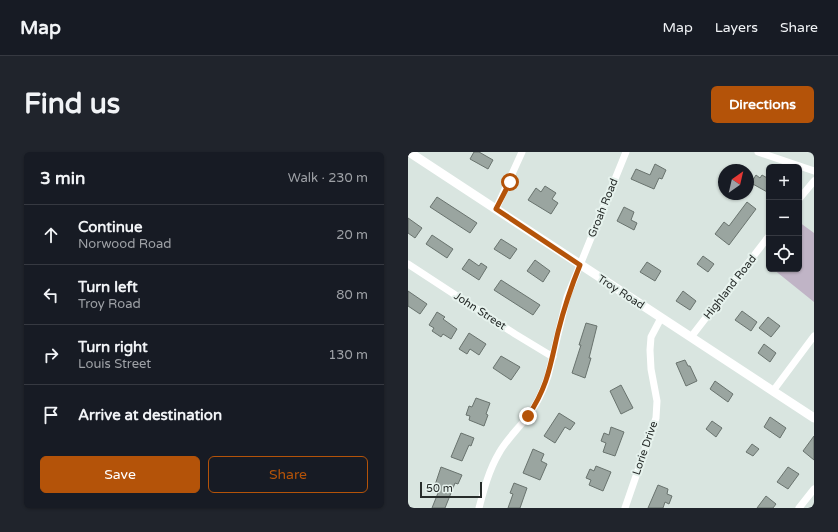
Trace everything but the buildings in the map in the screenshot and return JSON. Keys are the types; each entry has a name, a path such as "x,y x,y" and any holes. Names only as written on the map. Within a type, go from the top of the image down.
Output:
{"street":[{"name":"Troy Road","path":"409,152 814,418"},
{"path":"496,209 522,152"},
{"name":"Groah Road","path":"478,508 491,470 499,453 537,402 548,376 567,297 626,152"},
{"path":"758,152 814,171"},
{"path":"802,195 814,181"},
{"name":"Highland Road","path":"691,337 766,240"},
{"name":"John Street","path":"408,264 553,357"},
{"name":"Lorie Drive","path":"625,508 656,418 657,401 651,369 650,350 651,337 661,318"},
{"path":"773,391 814,336"},
{"path":"799,508 814,489"}],"shaded area":[{"path":"802,224 814,233 814,302 777,272 802,272"}],"route":[{"path":"510,182 496,209 580,265 567,297 544,389 528,416"}]}
